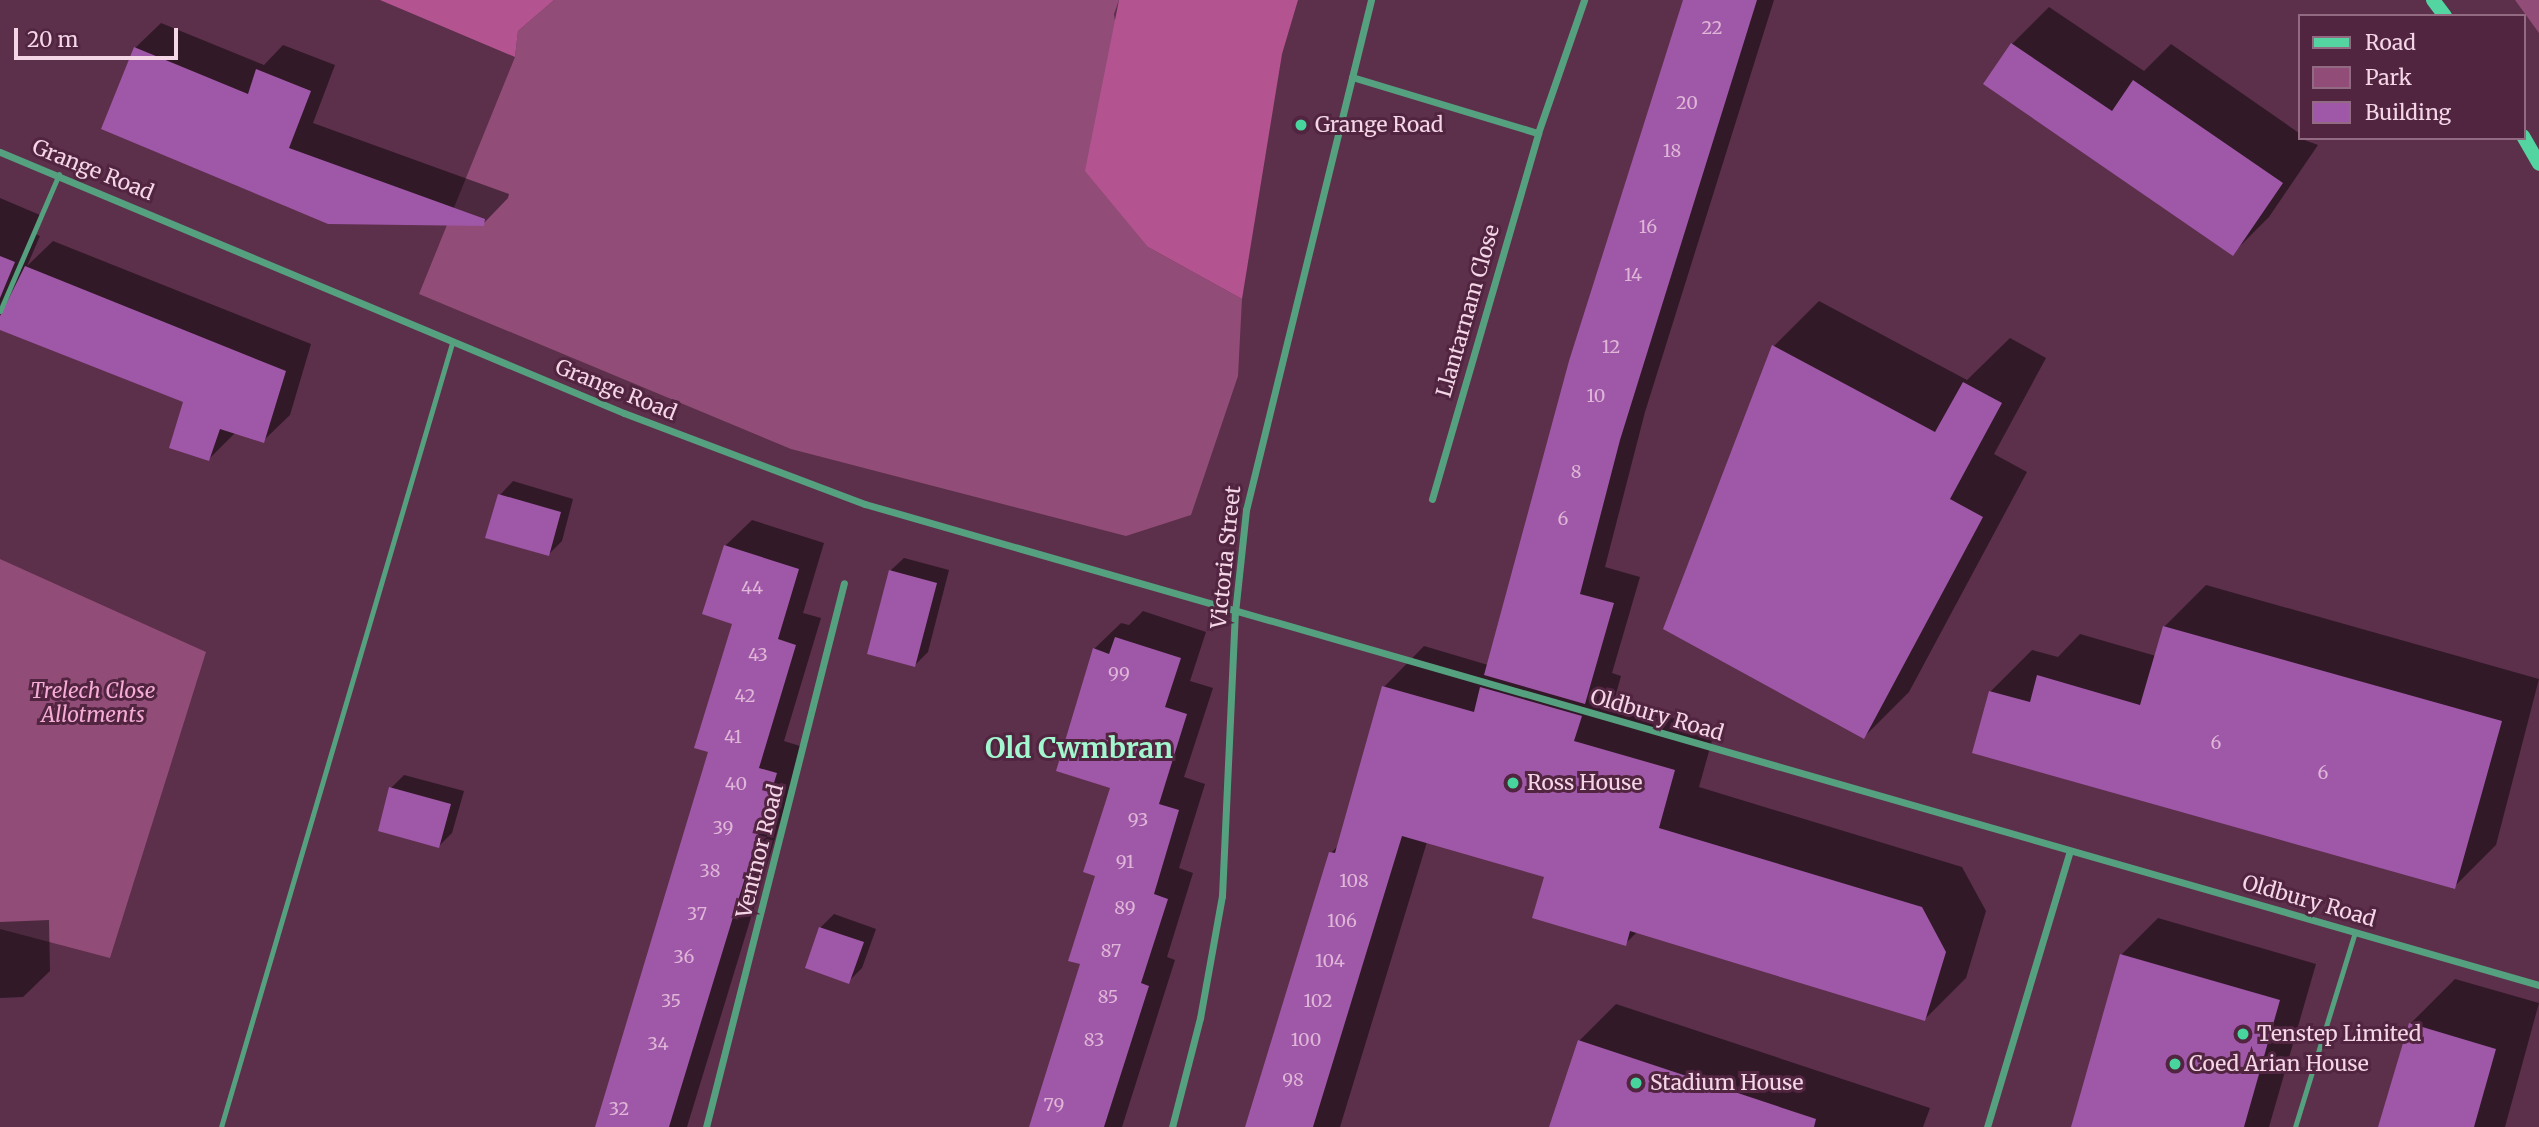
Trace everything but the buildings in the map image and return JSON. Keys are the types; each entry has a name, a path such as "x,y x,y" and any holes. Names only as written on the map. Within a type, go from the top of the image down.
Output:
{"street":[{"name":"Victoria Street","path":"1172,1127 1200,1018 1222,896 1236,613 1258,447 1371,0"},
{"name":"Llantarnam Close","path":"1432,499 1538,133 1584,0"},
{"path":"1352,77 1538,133"},
{"path":"2525,140 2539,164"},
{"name":"Grange Road","path":"0,152 59,174 452,343 865,504 1236,613"},
{"name":"Ventnor Road","path":"706,1127 844,583"},
{"name":"Oldbury Road","path":"1236,613 2539,985"},
{"path":"1987,1127 2070,850"}],"lane":[{"path":"0,311 59,174"},
{"path":"221,1127 452,343"},
{"path":"2295,1127 2355,932"}],"green space":[{"path":"554,0 1119,0 1114,14 1148,247 1242,299 1238,376 1191,515 1126,536 791,449 419,294 515,57 518,31"},
{"path":"2515,0 2539,0 2539,33"},
{"name":"Trelech Close Allotments","path":"0,559 206,652 110,958 0,929"}],"shaded area":[{"path":"380,0 554,0 518,31 515,57"},
{"path":"1119,0 1298,0 1282,54 1242,299 1148,247 1085,171"}],"place":[{"name":"Grange Road","path":"1301,125"},
{"name":"Ross House","path":"1513,783"},
{"name":"Tenstep Limited","path":"2243,1034"},
{"name":"Coed Arian House","path":"2175,1064"},
{"name":"Stadium House","path":"1636,1083"}],"district":[{"name":"Old Cwmbran","path":"1079,748"}]}
